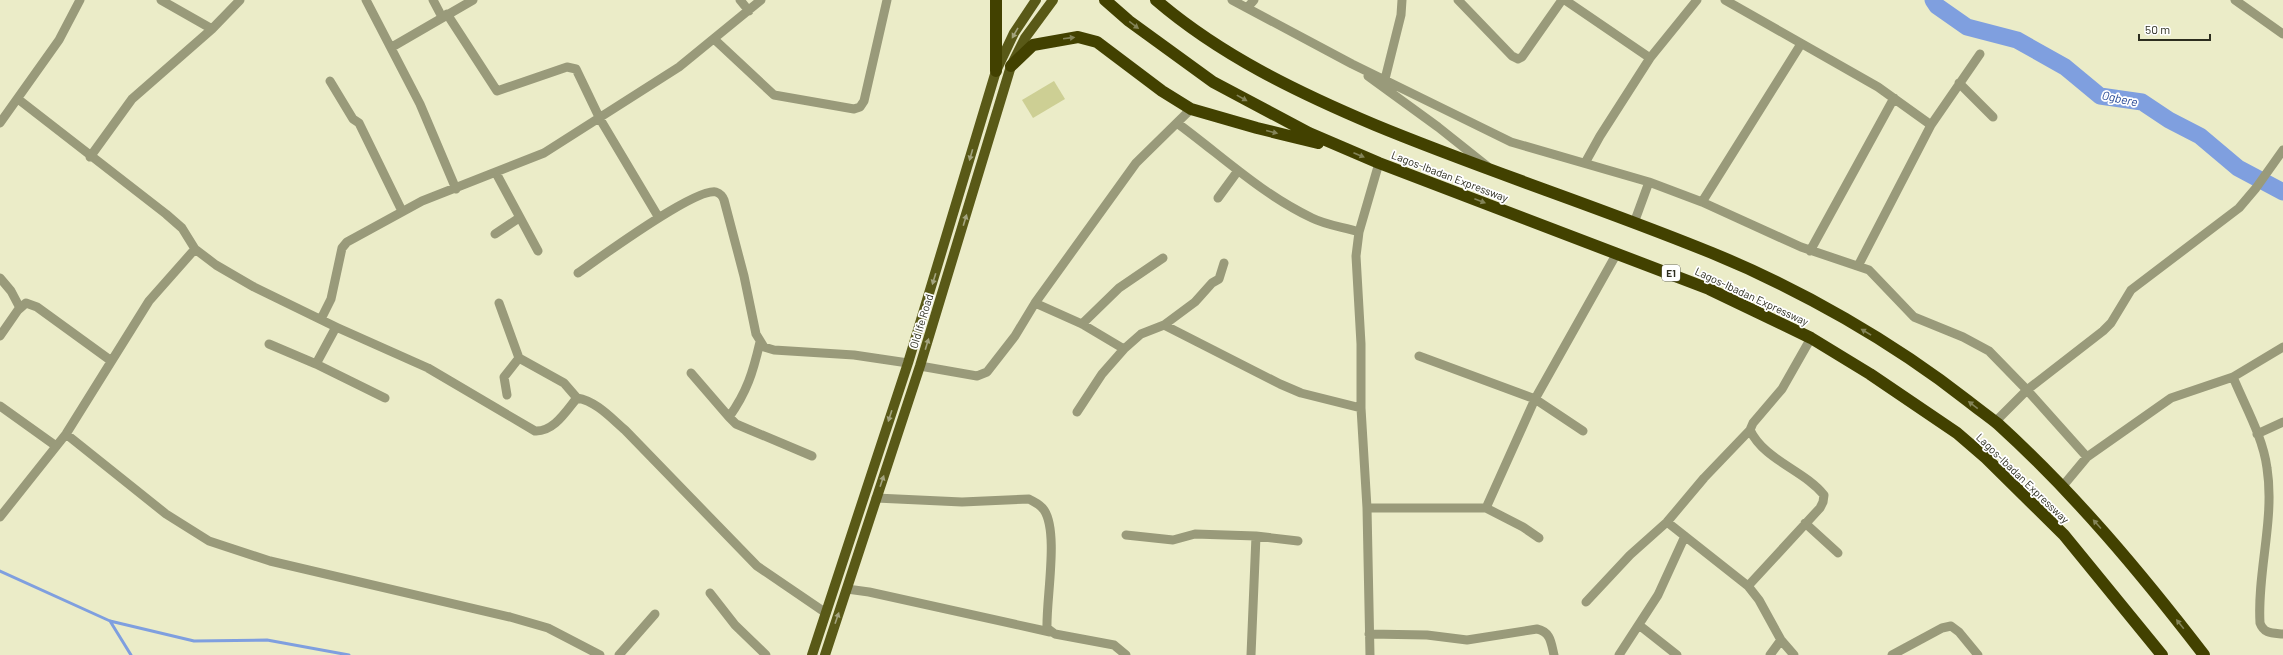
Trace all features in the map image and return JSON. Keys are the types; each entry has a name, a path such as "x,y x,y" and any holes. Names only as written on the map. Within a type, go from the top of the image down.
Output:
{"highway":[{"path":"996,0 996,71"},
{"name":"Lagos-Ibadan Expressway","path":"1105,0 1129,22 1213,82 1270,114 1340,147 1379,163 1710,289 1811,338 1911,401 1957,433 1986,458 2064,535 2162,655"},
{"name":"Lagos-Ibadan Expressway","path":"1156,0 1223,49 1291,87 1436,150 1714,254 1832,312 1913,361 1946,383 1995,422 2062,486 2130,562 2204,655"},
{"path":"1011,66 1033,45 1078,37 1097,42 1162,91 1191,109 1257,128 1340,147"}],"main road":[{"name":"Old Ife Road","path":"812,655 908,363 996,71 1014,33 1036,0"},
{"name":"Old Ife Road","path":"824,655 920,366 1011,66 1025,38 1053,0"},
{"path":"898,392 910,395"}],"street":[{"path":"0,123 4,112 18,99 59,40 80,0"},
{"path":"161,0 212,29"},
{"path":"90,157 132,99 212,29 240,0"},
{"path":"366,0 392,47 420,104 456,189"},
{"path":"433,0 497,92 572,68 576,69 600,119 659,218"},
{"path":"392,47 473,0"},
{"path":"740,0 749,11"},
{"path":"321,319 331,299 342,248 347,242 402,211 544,153 600,119 679,67 749,11 760,0"},
{"path":"714,39 774,96 854,109 860,107 864,101 887,0"},
{"path":"1232,0 1352,64 1511,142 1649,182 1702,202 1810,251 1869,270 1914,317 1963,337 1989,351 2027,390 2087,457"},
{"path":"1247,8 1254,0"},
{"path":"1385,79 1401,15 1402,0"},
{"path":"1458,0 1512,56 1518,59 1522,57 1563,0 1650,58"},
{"path":"1585,163 1600,136 1650,58 1697,0"},
{"path":"1725,0 1894,98 1930,125"},
{"path":"2235,0 2283,34"},
{"path":"1702,202 1801,44"},
{"path":"1858,266 1930,125 1980,54"},
{"path":"1352,64 1438,127 1494,172"},
{"path":"330,81 352,119 359,123 402,211"},
{"path":"1959,83 1993,117"},
{"path":"1810,251 1862,153 1894,98"},
{"path":"18,99 182,228 195,249 216,265 254,287 336,327 428,368 535,431 541,431 554,426 577,398"},
{"path":"920,366 977,376 987,372 1015,336 1034,303 1136,163 1191,109"},
{"path":"1177,123 1214,150 1237,172 1312,218 1359,232"},
{"path":"1995,422 2027,390 2103,331 2111,323 2131,290 2228,218 2256,188 2283,150"},
{"path":"1370,655 1367,508 1361,408 1361,344 1356,256 1359,232 1379,163"},
{"path":"1218,198 1237,172"},
{"path":"496,173 538,251"},
{"path":"1634,223 1649,182"},
{"path":"578,272 659,218 704,194 715,192 722,196 744,276 756,334 764,347 774,350 854,355 908,363"},
{"path":"494,234 519,218"},
{"path":"0,517 66,434 110,360 149,301 195,249"},
{"path":"1486,508 1535,400 1617,253"},
{"path":"1082,324 1119,288 1163,258"},
{"path":"1077,412 1102,374 1124,349 1141,334 1164,325 1195,302 1212,283 1219,279 1224,263"},
{"path":"0,278 11,291 20,308"},
{"path":"0,336 20,308 26,303 37,307 110,360"},
{"path":"499,303 519,358 564,383 577,398 585,399 596,406 625,430 757,566 826,614"},
{"path":"1034,303 1082,324 1124,349"},
{"path":"1164,325 1280,384 1301,393 1361,408"},
{"path":"316,364 336,327"},
{"path":"1586,602 1630,554 1667,522 1704,478 1750,430 1753,423 1782,389 1811,338"},
{"path":"729,417 742,399 752,376 760,342"},
{"path":"270,344 316,364 385,398"},
{"path":"2062,486 2087,457 2171,398 2233,377 2283,347"},
{"path":"1420,356 1535,400 1583,431"},
{"path":"507,395 504,377 519,358"},
{"path":"691,373 736,424 812,456"},
{"path":"2233,377 2257,434 2267,466 2269,479 2268,518 2260,623 2262,628 2268,633 2283,634"},
{"path":"0,406 56,446"},
{"path":"2257,434 2283,422"},
{"path":"1748,586 1820,508 1824,495 1814,485 1763,446 1754,438 1750,430"},
{"path":"66,434 166,514 209,541 270,561 510,617 548,628 600,655"},
{"path":"876,498 962,502 1029,499 1039,504 1049,520 1051,543 1047,603 1047,628 1050,632"},
{"path":"1367,508 1486,508 1523,527 1540,538"},
{"path":"1667,522 1748,586 1758,600 1781,640 1794,655"},
{"path":"1805,524 1838,553"},
{"path":"1126,535 1173,540 1194,534 1256,536 1298,541"},
{"path":"1251,655 1256,536"},
{"path":"1619,655 1658,595 1685,536"},
{"path":"847,589 869,592 1114,645 1126,655"},
{"path":"710,592 735,625 766,655"},
{"path":"619,655 655,614"},
{"path":"1639,625 1677,655"},
{"path":"1892,655 1942,628 1951,626 1959,632 1978,655"},
{"path":"1369,634 1427,635 1467,640 1537,629 1545,631 1550,636 1554,655"},
{"path":"1770,655 1781,640"}],"green space":[{"path":"1054,81 1065,99 1033,118 1022,100"}],"waterway":[{"name":"Ogbere","path":"1933,0 1937,6 1967,27 2017,40 2065,67 2100,96 2142,102 2169,120 2200,136 2238,168 2283,192"},
{"path":"0,571 110,621 194,641 267,640 349,655"},
{"path":"110,621 131,655"}]}
